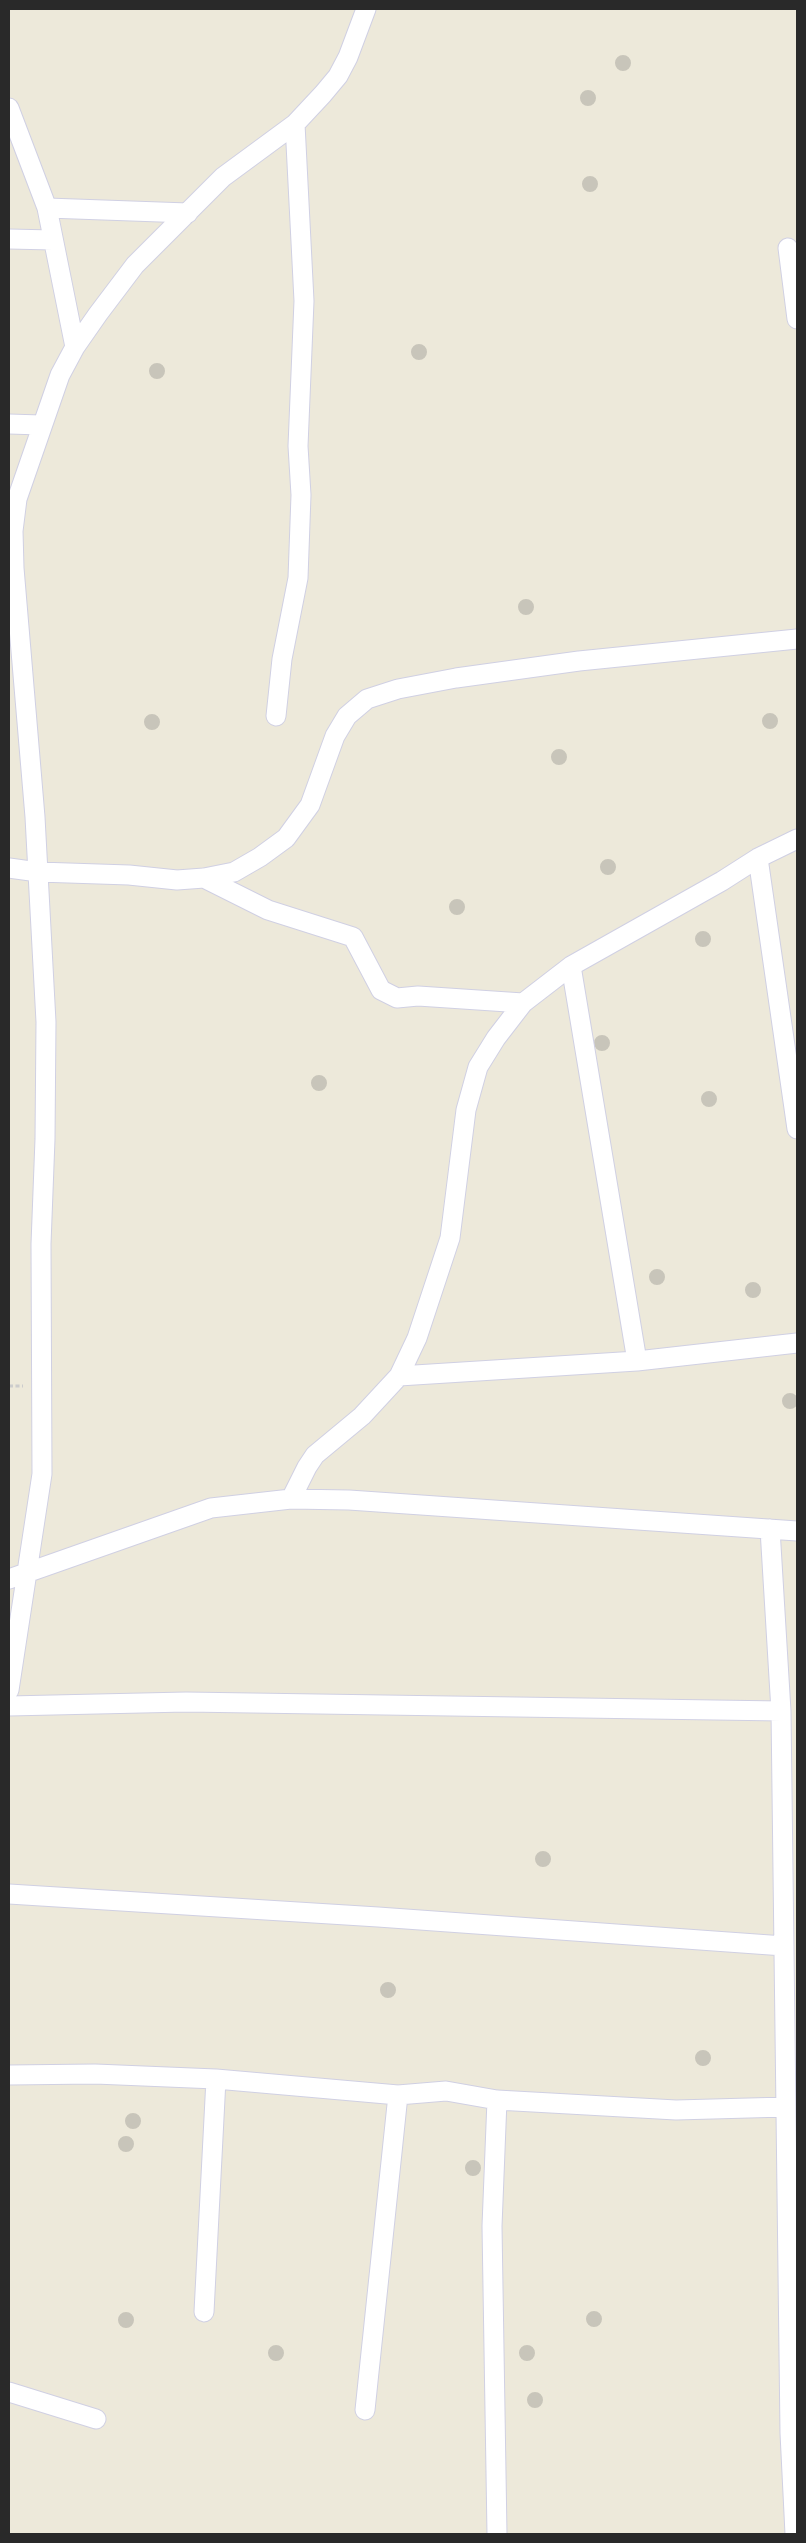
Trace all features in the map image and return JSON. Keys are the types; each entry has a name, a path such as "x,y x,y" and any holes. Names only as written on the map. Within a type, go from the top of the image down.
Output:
{"street":[{"path":"9,1690 42,1474 41,1244 45,1139 46,1022 38,872 11,569 17,499 41,425 60,375 75,347 135,265 223,177 295,124 338,76 348,57 366,9"},
{"path":"9,108 47,208 75,347"},
{"path":"276,716 282,659 298,578 301,494 298,446 304,301 295,124"},
{"path":"47,208 188,213"},
{"path":"9,239 53,240"},
{"path":"788,248 797,319"},
{"path":"9,424 41,425"},
{"path":"9,868 38,872 129,875 177,880 204,878 234,872 260,858 286,838 310,805 335,736 357,705 367,699 398,689 456,678 580,661 797,639"},
{"path":"291,1499 307,1466 315,1455 362,1416 399,1376 417,1338 450,1238 466,1110 478,1067 496,1038 523,1003 571,966 722,881 758,858 797,839"},
{"path":"758,858 797,1129"},
{"path":"204,878 268,910 353,938 381,990 397,998 418,996 523,1003"},
{"path":"571,966 637,1361"},
{"path":"399,1376 637,1361 797,1343"},
{"path":"9,1579 211,1508 291,1499 349,1500 797,1531"},
{"path":"770,1529 781,1711 784,1946 792,2078 786,2107 790,2433 795,2534"},
{"path":"9,1706 186,1702 781,1711"},
{"path":"9,1894 388,1917 784,1946"},
{"path":"9,2075 95,2074 216,2079 398,2095 446,2091 496,2100 676,2110 786,2107"},
{"path":"204,2312 216,2079"},
{"path":"365,2410 398,2095"},
{"path":"496,2100 492,2226 497,2534"},
{"path":"9,2392 96,2419"}],"building":[{"path":"623,55 629,57 631,63 629,69 623,71 617,69 615,63 617,57"},
{"path":"588,90 594,92 596,98 594,104 588,106 582,104 580,98 582,92"},
{"path":"590,176 596,178 598,184 596,190 590,192 584,190 582,184 584,178"},
{"path":"419,344 425,346 427,352 425,358 419,360 413,358 411,352 413,346"},
{"path":"157,363 163,365 165,371 163,377 157,379 151,377 149,371 151,365"},
{"path":"526,599 532,601 534,607 532,613 526,615 520,613 518,607 520,601"},
{"path":"770,713 776,715 778,721 776,727 770,729 764,727 762,721 764,715"},
{"path":"152,714 158,716 160,722 158,728 152,730 146,728 144,722 146,716"},
{"path":"559,749 565,751 567,757 565,763 559,765 553,763 551,757 553,751"},
{"path":"608,859 614,861 616,867 614,873 608,875 602,873 600,867 602,861"},
{"path":"457,899 463,901 465,907 463,913 457,915 451,913 449,907 451,901"},
{"path":"700,931 706,931 711,936 709,945 700,947 695,942 695,936"},
{"path":"602,1035 608,1037 610,1043 608,1049 602,1051 596,1049 594,1043 596,1037"},
{"path":"319,1075 325,1077 327,1083 325,1089 319,1091 313,1089 311,1083 313,1077"},
{"path":"709,1091 715,1093 717,1099 715,1105 709,1107 703,1105 701,1099 703,1093"},
{"path":"657,1269 663,1271 665,1277 663,1283 657,1285 651,1283 649,1277 651,1271"},
{"path":"753,1282 759,1284 761,1290 759,1296 753,1298 747,1296 745,1290 747,1284"},
{"path":"790,1393 796,1395 798,1401 796,1407 790,1409 784,1407 782,1401 784,1395"},
{"path":"543,1851 549,1853 551,1859 549,1865 543,1867 537,1865 535,1859 537,1853"},
{"path":"388,1982 394,1984 396,1990 394,1996 388,1998 382,1996 380,1990 382,1984"},
{"path":"703,2050 709,2052 711,2058 709,2064 703,2066 697,2064 695,2058 697,2052"},
{"path":"133,2113 139,2115 141,2121 139,2127 133,2129 127,2127 125,2121 127,2115"},
{"path":"126,2136 132,2138 134,2144 132,2150 126,2152 120,2150 118,2144 120,2138"},
{"path":"473,2160 479,2162 481,2168 479,2174 473,2176 467,2174 465,2168 467,2162"},
{"path":"594,2311 600,2313 602,2319 600,2325 594,2327 588,2325 586,2319 588,2313"},
{"path":"126,2312 132,2314 134,2320 132,2326 126,2328 120,2326 118,2320 120,2314"},
{"path":"276,2345 282,2347 284,2353 282,2359 276,2361 270,2359 268,2353 270,2347"},
{"path":"527,2345 533,2347 535,2353 533,2359 527,2361 521,2359 519,2353 521,2347"},
{"path":"535,2392 541,2394 543,2400 541,2406 535,2408 529,2406 527,2400 529,2394"}]}
